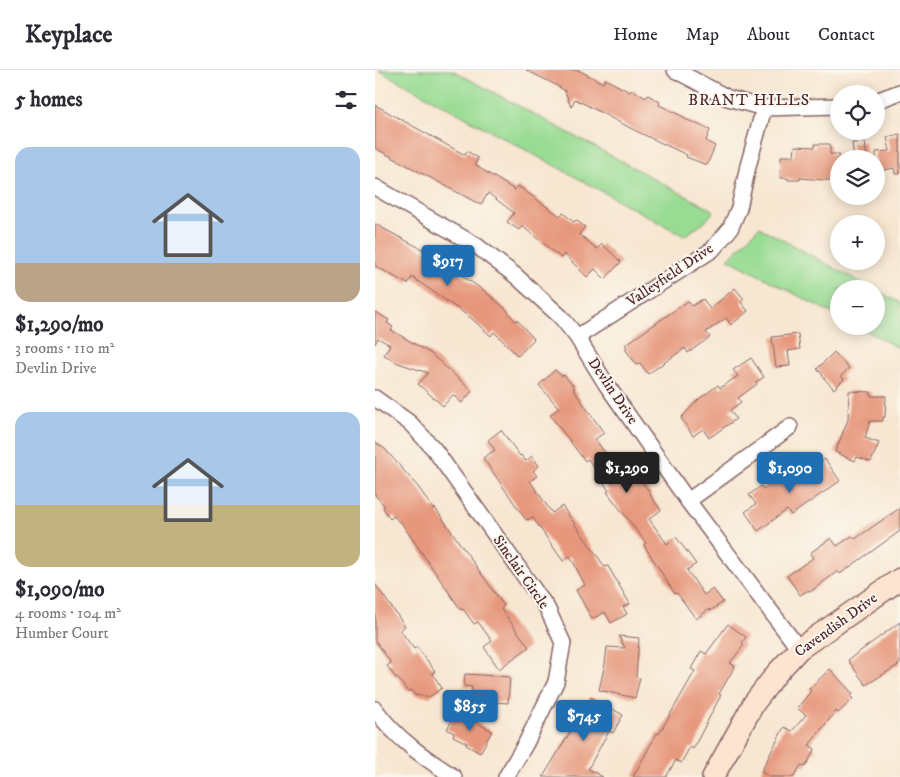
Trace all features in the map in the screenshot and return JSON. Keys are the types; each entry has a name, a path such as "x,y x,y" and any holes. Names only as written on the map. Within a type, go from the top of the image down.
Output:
{"street":[{"path":"675,70 728,98 764,108 830,106"},
{"path":"885,98 900,92"},
{"name":"Valleyfield Drive","path":"577,337 711,250 730,229 739,208 764,108"},
{"name":"Devlin Drive","path":"375,187 477,246 516,276 561,317 577,337 606,384 689,501 799,649"},
{"name":"Sinclair Circle","path":"375,398 411,422 435,449 547,608 563,643 556,682 526,743 506,777"},
{"path":"689,501 790,427"},
{"name":"Cavendish Drive","path":"713,777 754,703 777,673 799,649 900,579"},
{"path":"375,709 381,718 416,752 454,777"}],"green space":[{"path":"378,70 452,70 714,211 704,223 684,236"},
{"path":"759,227 830,266 830,270 838,270 856,280 830,280 830,312 728,259"},
{"path":"885,295 900,303 900,349 874,335 885,335"}],"building":[{"path":"526,70 578,70 603,83 605,79 646,98 648,95 660,102 659,105 710,130 706,141 715,146 707,165 686,157 687,155 575,99 571,107 565,91"},
{"path":"375,105 465,155 467,151 478,158 475,164 481,169 515,190 518,186 560,216 563,213 574,222 576,220 585,227 579,234 597,249 602,244 621,262 605,279 595,269 587,277 564,254 561,258 522,226 519,230 507,222 514,213 488,193 481,205 375,148"},
{"path":"900,134 900,174 895,174 894,168 885,170 885,151 890,151 887,137"},
{"path":"865,142 866,150 853,150 852,143"},
{"path":"815,144 830,144 830,180 800,178 800,180 788,180 788,178 780,178 781,156 794,156 795,146 815,147"},
{"path":"375,224 429,253 483,290 505,308 515,321 517,320 534,339 518,356 494,332 491,336 471,318 412,277 408,284 375,266"},
{"path":"735,288 744,299 741,302 748,311 731,325 726,318 706,332 710,337 688,353 685,348 648,374 640,363 637,365 625,349 627,347 625,345 688,301 692,306 703,299 710,309"},
{"path":"375,312 389,320 387,323 393,327 391,330 430,353 472,391 462,403 453,395 443,406 418,384 428,373 398,363 384,355 390,345 378,338 375,344"},
{"path":"798,334 800,349 788,351 790,366 776,367 772,337"},
{"path":"834,352 849,368 841,376 844,379 834,389 817,369"},
{"path":"751,358 764,377 738,398 741,402 730,410 736,419 709,438 703,429 693,436 681,418 699,399 718,385 720,388 738,376 733,370"},
{"path":"555,370 562,376 564,375 575,388 573,389 604,433 595,439 613,464 623,457 651,494 661,510 649,519 667,544 676,537 696,564 687,570 704,595 713,589 723,602 710,611 709,609 696,619 677,593 675,594 644,545 646,543 607,492 609,491 588,459 585,461 550,415 559,408 539,385"},
{"path":"849,391 871,392 871,396 886,396 885,417 883,417 883,421 870,421 865,438 879,443 871,462 857,457 855,461 835,452 848,420"},
{"path":"501,430 520,456 526,461 532,456 539,466 533,471 537,476 530,481 552,513 562,506 605,567 608,566 630,604 623,607 627,614 611,623 605,612 592,619 576,590 585,585 570,556 563,561 533,518 526,520 483,458 495,450 488,440"},
{"path":"375,442 385,449 419,488 433,509 435,508 504,606 501,609 529,647 499,669 484,647 492,641 478,622 474,624 463,609 461,610 400,521 394,516 390,519 383,508 385,506 375,495"},
{"path":"825,459 840,481 791,515 787,510 758,531 745,512 756,504 749,495 761,486 763,489 790,470 796,479"},
{"path":"900,508 900,531 840,574 838,571 810,592 809,590 800,595 787,576 813,558 810,553 831,538 837,546 852,536 855,539"},
{"path":"375,584 405,626 400,630 414,649 417,647 435,671 432,673 442,688 429,697 415,695 411,690 408,692 387,666 391,663 375,640"},
{"path":"900,622 900,664 866,685 848,660"},
{"path":"728,624 746,637 742,643 744,645 730,663 735,666 719,694 721,695 693,749 690,747 681,763 676,760 666,777 633,777 695,671 691,669 701,651 706,654"},
{"path":"619,636 639,638 636,677 640,678 635,698 599,690 607,647 625,648"},
{"path":"830,669 853,694 850,696 853,699 838,713 836,711 809,745 815,749 805,767 801,765 794,777 770,777 761,772 784,727 792,731 806,715 797,708 811,691 809,689"},
{"path":"465,674 510,677 508,703 471,700 472,687 464,686"},
{"path":"591,697 623,715 613,733 609,731 588,769 603,777 543,777"},
{"path":"457,711 461,717 461,714 492,731 480,753 466,745 467,743 453,736 454,733 447,729"}],"district":[{"name":"BRANT HILLS","path":"749,100"}]}
